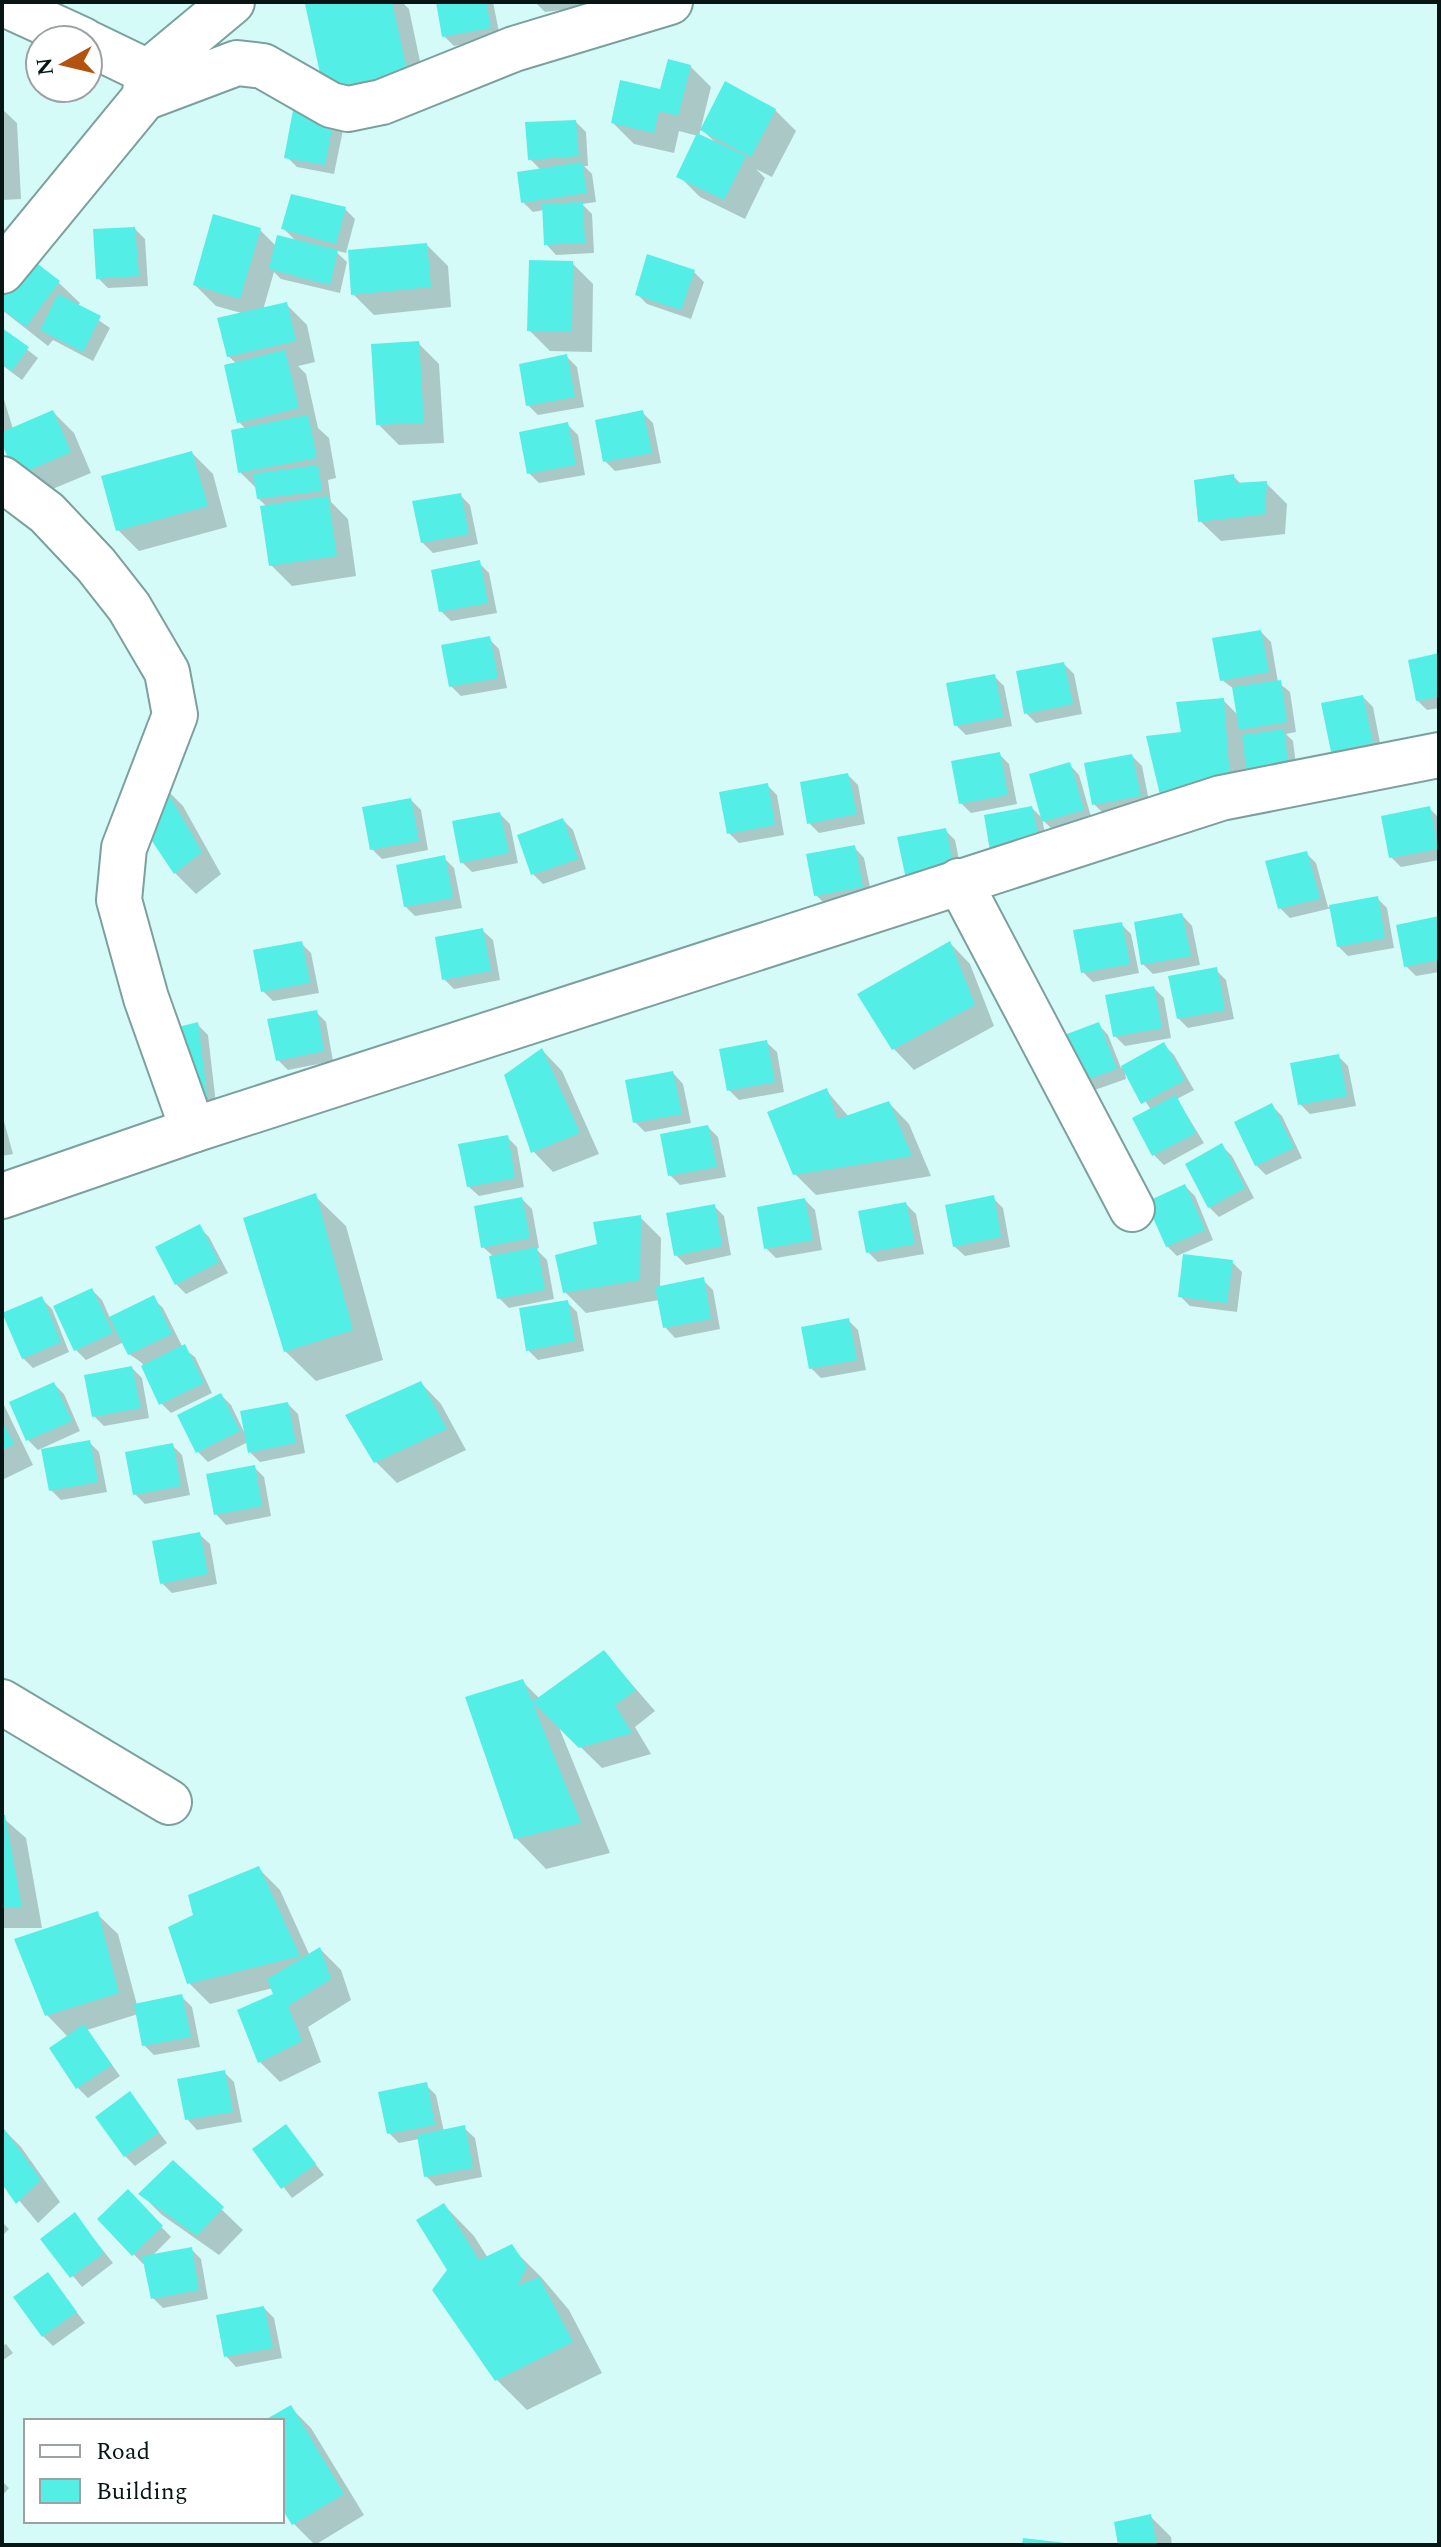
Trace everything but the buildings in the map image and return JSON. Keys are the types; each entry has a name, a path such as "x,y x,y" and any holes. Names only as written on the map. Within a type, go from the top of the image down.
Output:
{"street":[{"path":"2,271 146,85 232,2"},
{"path":"104,55 146,85 237,63 263,66 331,105 348,109 382,102 514,49 670,2"},
{"path":"2,3 48,24"},
{"path":"2,479 47,513 96,565 129,607 167,672 175,715 124,848 119,900 146,998 193,1130"},
{"path":"2,1196 193,1130 1221,798 1439,755"},
{"path":"959,881 1132,1209"},
{"path":"2,1702 169,1802"}]}
